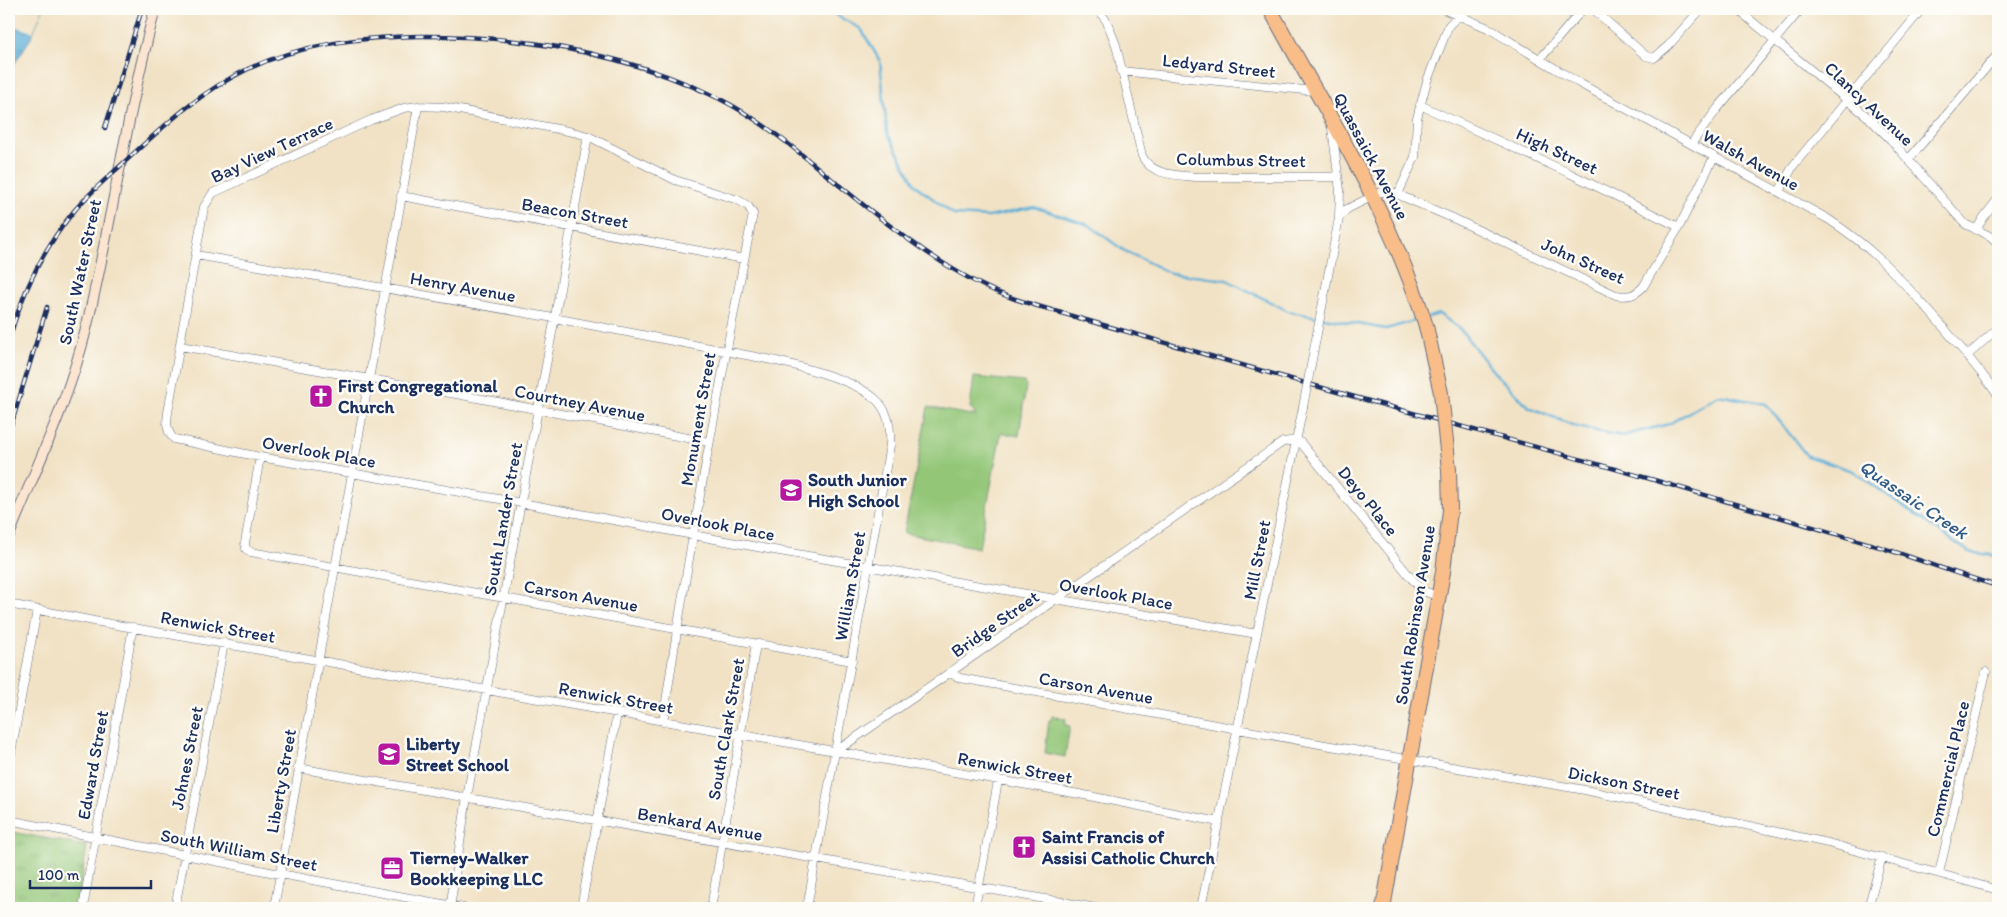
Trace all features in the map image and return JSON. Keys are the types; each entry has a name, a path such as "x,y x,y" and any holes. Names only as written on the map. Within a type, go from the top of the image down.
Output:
{"highway":[{"name":"Quassaick Avenue","path":"1270,9 1392,234 1413,286 1426,326"},
{"name":"South Robinson Avenue","path":"1383,908 1439,597 1448,530 1449,470 1441,393 1426,326"}],"street":[{"name":"South Water Street","path":"9,535 59,412 87,325 141,60 155,9"},
{"path":"1098,9 1107,22 1113,37 1121,71"},
{"name":"Walsh Avenue","path":"1444,9 1488,28 1540,58 1579,84 1779,192 1856,236 1880,258 1968,355 1998,394"},
{"path":"1398,194 1415,157 1420,105 1427,81 1450,25 1466,9"},
{"path":"1540,58 1583,9"},
{"path":"1593,9 1646,56 1654,58 1701,9"},
{"name":"Clancy Avenue","path":"1737,9 1847,100 1892,140 1965,224 1990,236 1998,244"},
{"path":"1691,144 1718,108 1801,9"},
{"path":"1779,192 1793,166 1922,9"},
{"path":"1908,160 1998,54"},
{"name":"Ledyard Street","path":"1121,71 1314,91"},
{"name":"Columbus Street","path":"1121,71 1142,156 1152,168 1162,172 1189,176 1338,177"},
{"name":"High Street","path":"1420,105 1569,173 1679,227"},
{"name":"Bay View Terrace","path":"174,439 169,434 167,422 204,207 213,193 371,120 404,108 418,106 444,107 573,132 588,136 688,185 738,200 752,211"},
{"name":"Liberty Street","path":"274,908 418,106"},
{"path":"1331,121 1338,177 1339,218"},
{"name":"South Lander Street","path":"450,907 467,797 588,136"},
{"name":"John Street","path":"1372,196 1386,191 1398,194 1616,295 1626,297 1637,293 1643,287 1679,227 1714,157"},
{"name":"Beacon Street","path":"401,196 744,258"},
{"path":"1339,218 1348,209 1372,196"},
{"path":"1976,230 1998,199"},
{"name":"Monument Street","path":"663,722 677,628 725,350 752,211"},
{"name":"Mill Street","path":"1201,908 1297,440 1339,218"},
{"name":"Henry Avenue","path":"196,255 725,350"},
{"path":"1968,355 1998,328"},
{"name":"Courtney Avenue","path":"180,346 709,442"},
{"name":"William Street","path":"725,350 801,367 858,387 870,394 881,404 891,427 890,446 807,908"},
{"name":"Overlook Place","path":"174,439 260,457 868,567 1257,634"},
{"name":"Deyo Place","path":"1297,440 1412,579 1424,591 1439,597"},
{"name":"Bridge Street","path":"835,752 1283,442 1297,440"},
{"name":"Carson Avenue","path":"260,457 244,543 246,549 251,552 852,660"},
{"name":"Renwick Street","path":"9,604 133,628 740,736 1105,799 1219,822"},
{"path":"9,764 37,610"},
{"name":"Edward Street","path":"83,908 133,628"},
{"name":"Johnes Street","path":"175,908 224,643"},
{"name":"South Clark Street","path":"711,908 756,644"},
{"name":"Commercial Place","path":"1939,873 1986,672"},
{"name":"Carson Avenue","path":"950,673 960,678 1238,729"},
{"path":"581,908 617,714"},
{"name":"Dickson Street","path":"1238,729 1576,788 1710,816 1828,843 1998,890"},
{"name":"Benkard Avenue","path":"298,768 1096,908"},
{"path":"975,908 998,781"},
{"name":"South William Street","path":"9,820 450,907 464,908"},
{"path":"1868,908 1882,858"}],"green space":[{"path":"974,377 1024,382 1026,386 1019,436 1001,433 979,548 904,533 928,407 976,416 970,407"},
{"path":"1052,716 1066,719 1065,725 1070,726 1065,757 1045,753 1049,720 1051,720"},
{"path":"12,832 87,846 77,908 9,908 9,852"}],"water":[{"path":"9,9 43,9 31,38 9,72"}],"pier":[{"path":"9,9 43,9 33,32 9,24"}],"waterway":[{"name":"Quassaic Creek","path":"825,9 861,29 880,61 887,132 915,185 954,215 989,217 1034,207 1089,225 1123,250 1170,273 1227,280 1290,312 1386,329 1418,320"},
{"name":"Quassaic Creek","path":"1428,317 1439,314 1460,329 1493,371 1529,407 1577,427 1622,436 1669,424 1718,395 1766,404 1807,456 1853,471 1969,552 1998,556"}],"railway":[{"path":"105,128 142,9"},
{"path":"9,340 20,305 43,256 74,211 87,196 172,119 216,87 248,69 269,60 312,47 334,43 378,38 423,36 499,39 574,50 647,69 683,82 736,107 768,129 926,252 970,279 1015,299 1681,488 1870,544 1998,586"},
{"path":"9,432 47,307"}],"place":[{"name":"First Congregational Church","path":"321,396"},
{"name":"South Junior High School","path":"791,490"},
{"name":"Liberty Street School","path":"389,754"},
{"name":"Saint Francis of Assisi Catholic Church","path":"1024,847"},
{"name":"Tierney-Walker Bookkeeping LLC","path":"392,868"}]}
